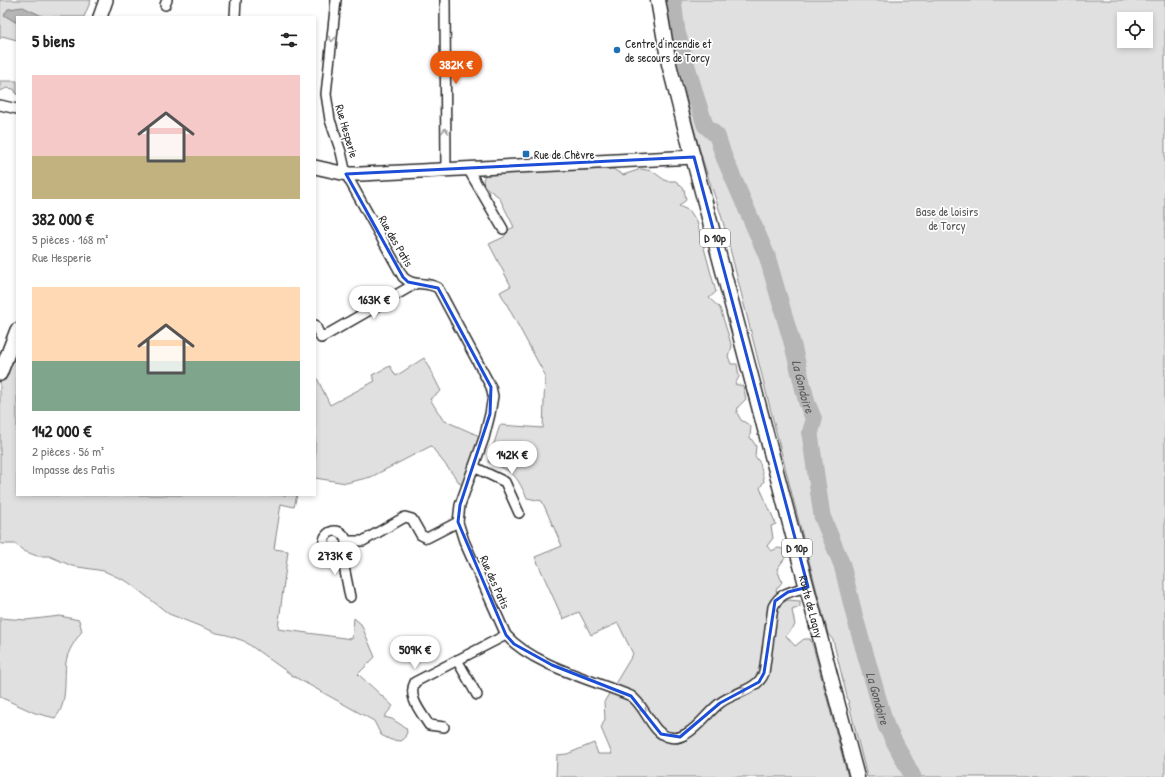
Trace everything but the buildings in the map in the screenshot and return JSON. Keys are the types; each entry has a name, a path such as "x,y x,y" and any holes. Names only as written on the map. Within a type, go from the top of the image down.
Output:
{"main road":[{"name":"D 10p","path":"658,0 669,64 694,157"},
{"name":"Route de Lagny","path":"694,157 857,777"}],"street":[{"path":"100,16 106,0"},
{"path":"235,16 236,0"},
{"name":"Rue Hesperie","path":"336,0 326,94 330,120 341,152 346,174"},
{"path":"445,0 446,170"},
{"path":"0,105 16,109"},
{"path":"316,167 346,174 694,157"},
{"path":"468,169 503,229"},
{"name":"Rue des Patis","path":"346,174 403,277 408,282 434,286 442,294 491,387 493,396 490,414 474,467 460,505 458,522 464,541 506,635 514,644 530,655 613,688 637,700 656,729 661,734 675,738 684,735 720,703 759,682 764,673 773,607 776,601 779,596 788,592 808,587"},
{"path":"316,327 321,338 415,284"},
{"path":"0,374 16,333"},
{"path":"474,467 505,482 519,512"},
{"path":"346,541 363,541 405,517 412,519 421,535 427,538 458,522"},
{"path":"336,531 343,534 346,541 345,547 341,552 334,554 328,551 324,545 324,538 329,532 336,531"},
{"path":"341,552 350,597"},
{"path":"444,727 429,725 413,699 412,689 415,682 506,635"},
{"path":"457,660 477,695"}],"highlighted area":[{"path":"694,157 808,587 788,592 775,601 764,673 759,682 720,703 680,737 661,734 631,696 552,665 514,644 506,635 458,522 460,505 490,414 491,387 438,288 408,282 403,277 346,174"}],"green space":[{"path":"0,0 91,0 84,16 16,16 16,40 2,36 0,39"},
{"name":"Base de loisirs de Torcy","path":"670,0 1165,0 1165,777 867,777 833,640 828,634 815,584 724,224 703,161 692,121 679,61"},
{"path":"0,81 16,81 16,93 14,89 7,88 0,91"},
{"path":"613,169 623,175 641,169 652,171 666,181 676,181 684,189 686,200 679,206 690,211 697,222 716,292 709,298 720,308 732,347 728,356 731,364 737,364 739,377 735,384 743,386 746,399 738,407 737,413 741,420 751,426 750,437 756,446 755,456 760,463 764,481 760,488 776,524 771,526 773,538 767,546 771,551 778,548 783,549 785,558 777,569 782,582 776,590 780,604 788,600 800,601 800,607 792,610 795,625 786,636 795,646 804,639 810,639 848,777 556,777 557,755 567,754 594,743 598,754 612,754 601,728 605,719 604,702 633,654 618,623 591,635 579,612 563,619 535,557 562,546 542,501 527,498 520,483 513,474 488,462 500,425 543,428 545,375 500,292 511,286 489,244 504,237 508,230 514,227 499,197 484,186 483,179 487,173"},
{"path":"16,334 16,496 297,496 294,507 281,504 274,549 288,551 278,629 352,639 354,618 361,624 375,657 358,674 393,706 384,717 392,719 406,728 407,732 404,739 401,741 391,740 381,735 374,721 293,676 244,641 217,633 169,614 128,582 104,571 72,566 49,556 37,556 24,551 15,544 0,543 0,374"},
{"path":"424,358 441,391 430,399 443,420 484,438 465,490 431,446 371,477 346,483 316,478 316,376 330,405 375,381 372,375 390,366 396,376"},
{"path":"60,616 79,620 82,631 68,654 66,662 64,699 59,713 55,718 35,713 0,697 0,618 26,620"}],"shaded area":[{"path":"23,7 42,16 16,16 16,22 4,15 8,9"}],"waterway":[{"name":"La Gondoire","path":"673,0 677,32 705,125 717,136 724,157 767,256 793,346 807,403 814,420 810,434 822,516 842,565 855,618 886,726 913,777"}],"place":[{"name":"Centre d'incendie et de secours de Torcy","path":"617,50"},
{"name":"Rue de Chèvre","path":"526,154"}]}
